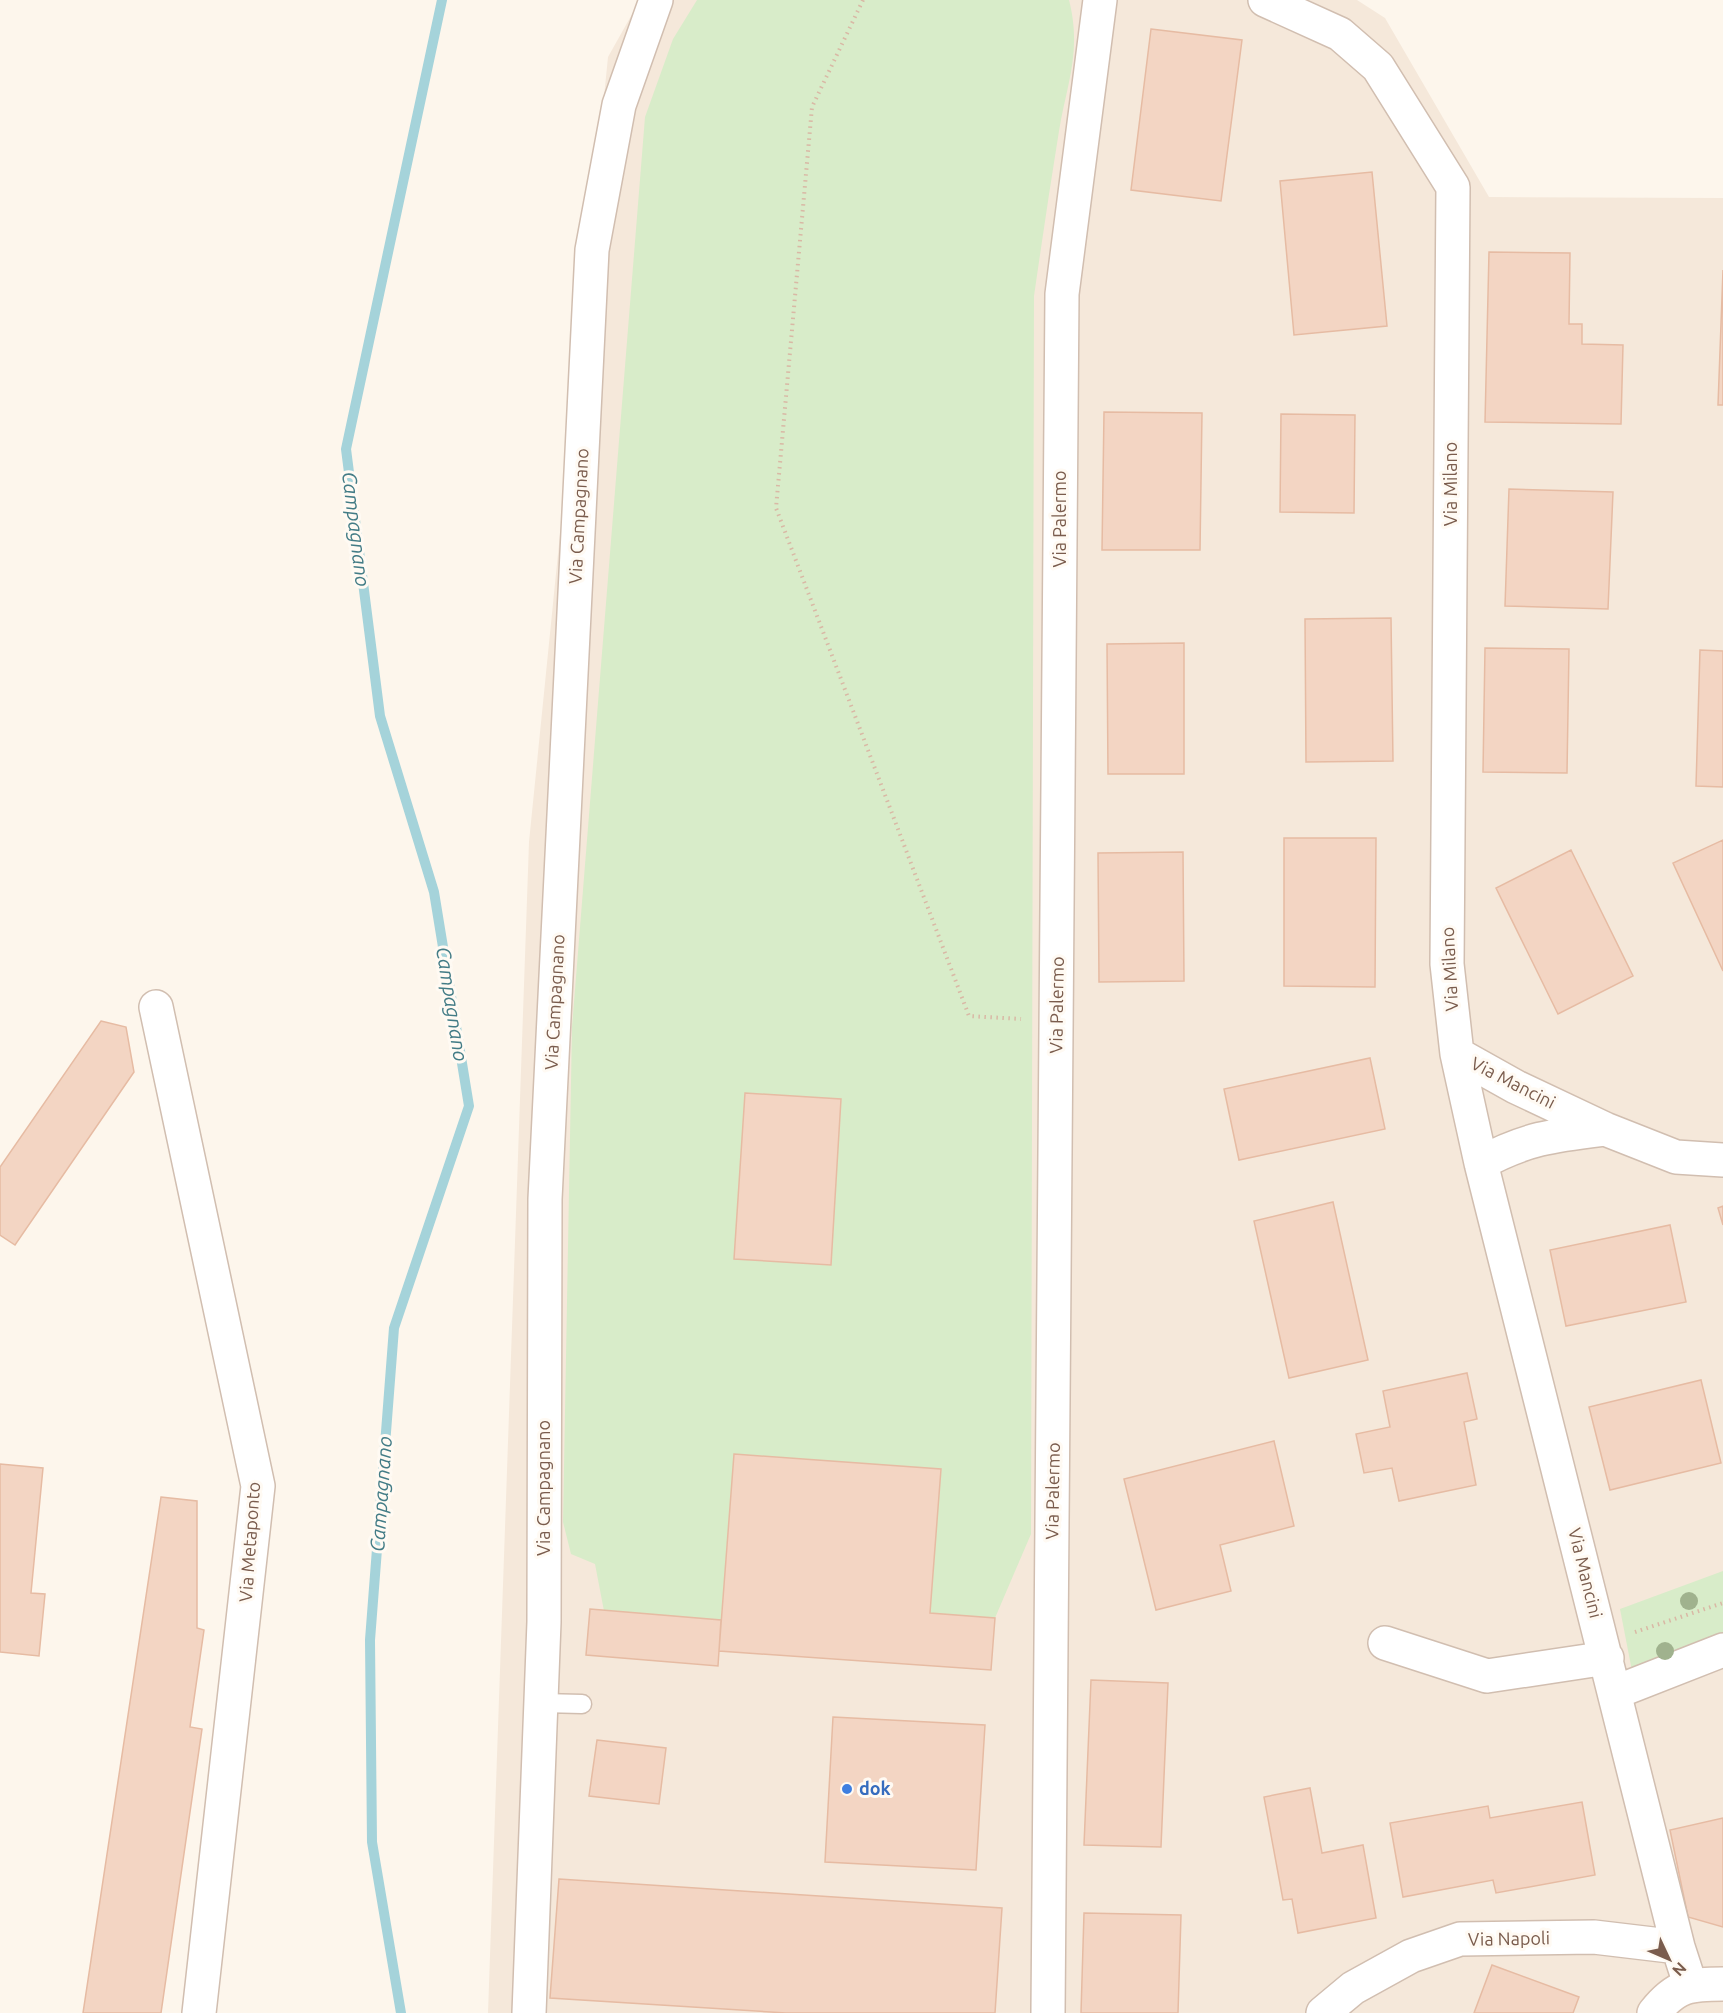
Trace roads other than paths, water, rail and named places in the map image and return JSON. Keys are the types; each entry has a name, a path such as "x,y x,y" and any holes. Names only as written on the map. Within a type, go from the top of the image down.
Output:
{"street":[{"name":"Via Campagnano","path":"528,2013 542,1703 545,1199 592,250 618,105 656,0"},
{"name":"Via Palermo","path":"1048,2013 1062,294 1100,0"},
{"name":"Via Milano","path":"1270,1 1340,34 1378,67 1453,188 1447,964 1457,1054"},
{"name":"Via Metaponto","path":"156,1007 258,1486 199,2013"},
{"name":"Via Mancini","path":"1457,1054 1516,1087 1605,1129 1676,1157 1723,1160"},
{"name":"Via Mancini","path":"1457,1054 1481,1162 1615,1647 1616,1692 1678,1947 1690,1984"},
{"name":"Via Mancini","path":"1481,1162 1510,1147 1542,1137 1605,1129"},
{"path":"1385,1643 1487,1676 1615,1647"},
{"path":"1616,1692 1723,1650"},
{"name":"Via Napoli","path":"1323,2013 1353,1988 1411,1956 1460,1939 1594,1937 1678,1947"},
{"path":"1654,2013 1666,1998 1690,1984 1723,1984"}],"lane":[{"path":"542,1703 582,1704"}],"waterway":[{"name":"Campagnano","path":"401,2013 372,1842 370,1640 394,1328 469,1106 434,892 380,716 346,449 442,0"}],"place":[{"name":"dok","path":"847,1789"}]}
